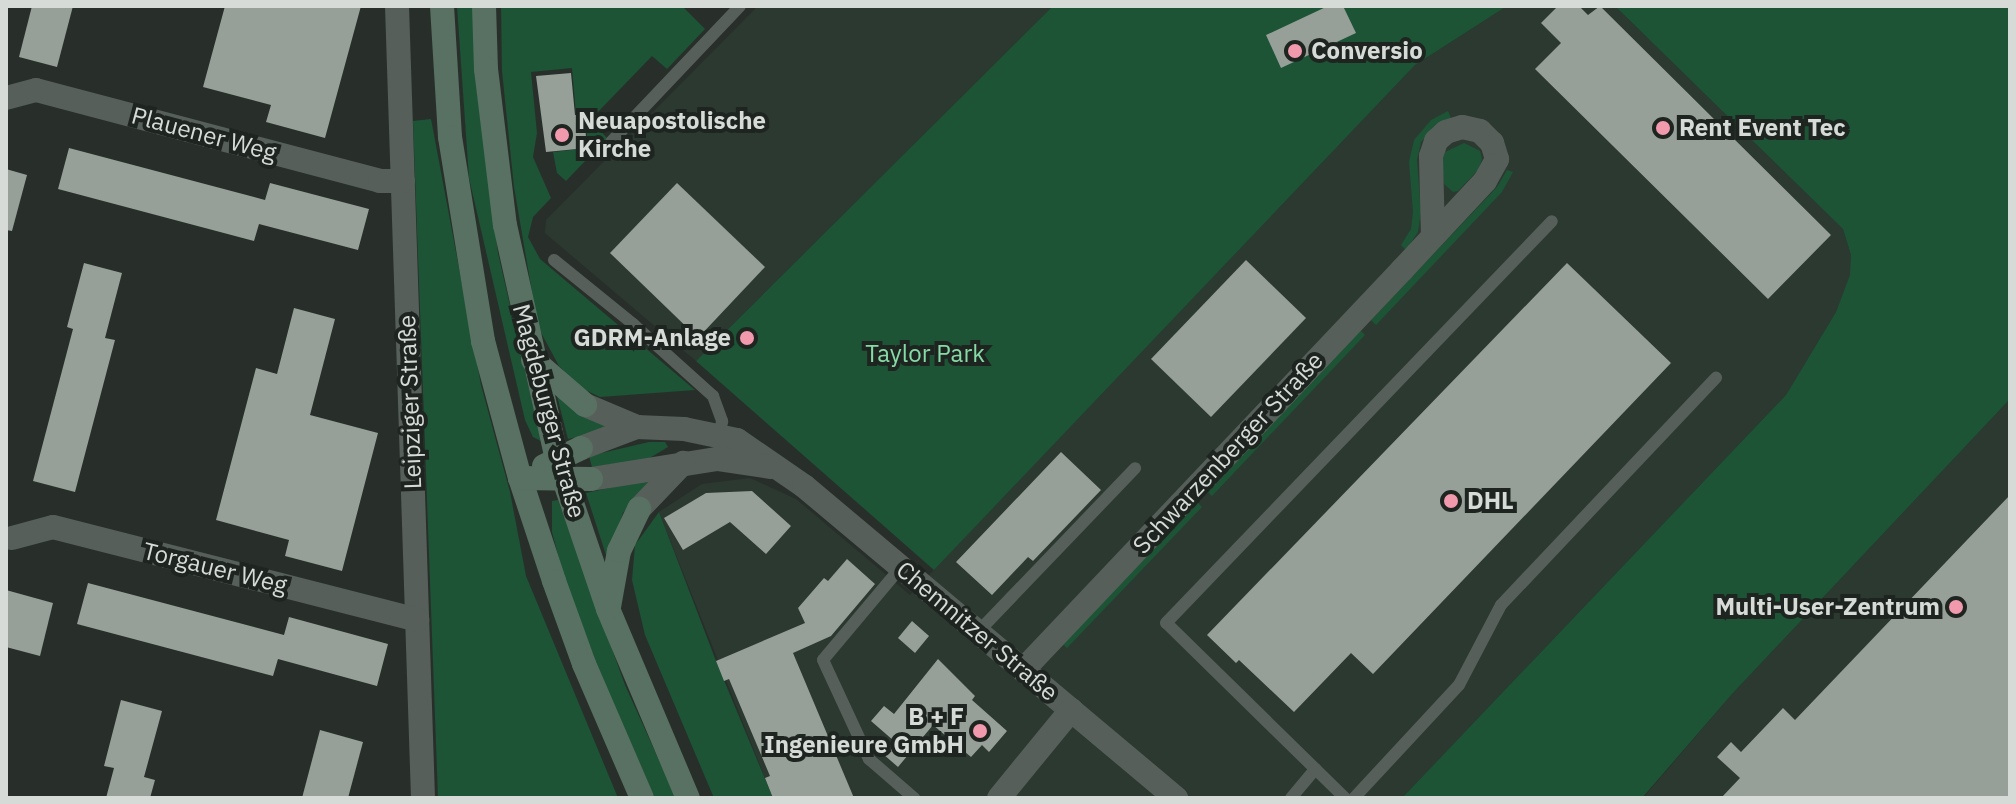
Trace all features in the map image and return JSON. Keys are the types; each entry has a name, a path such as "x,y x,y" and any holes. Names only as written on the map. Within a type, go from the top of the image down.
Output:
{"main road":[{"name":"Magdeburger Straße","path":"442,6 450,137 465,245 483,341 520,478 584,664 642,798"},
{"name":"Magdeburger Straße","path":"484,6 486,69 505,225 532,358 560,469 608,609 688,798"},
{"path":"532,358 585,405"},
{"path":"560,469 581,448"},
{"path":"520,478 560,469 591,479"},
{"path":"608,609 619,551 639,509"}],"street":[{"name":"Leipziger Straße","path":"397,6 423,798"},
{"name":"Plauener Weg","path":"6,98 36,90 380,181 403,181"},
{"name":"Schwarzenberger Straße","path":"1023,670 1433,236"},
{"name":"Chemnitzer Straße","path":"585,405 637,427 718,447 737,440 804,486 1176,798"},
{"name":"Chemnitzer Straße","path":"581,448 637,427"},
{"path":"591,479 683,463 718,447"},
{"path":"639,509 683,463"},
{"name":"Torgauer Weg","path":"12,538 53,527 417,620"},
{"path":"999,798 1071,710"}],"lane":[{"path":"611,142 740,6"},
{"path":"1345,798 1166,623 1552,221"},
{"path":"554,260 699,380 720,408 718,447"},
{"path":"1354,798 1459,685 1501,605 1716,378"},
{"path":"978,632 1135,468"},
{"path":"901,567 823,660 869,759 914,798"},
{"path":"1291,798 1315,769"}],"shaded area":[{"path":"758,6 1053,6 696,361 545,233 546,220"},
{"path":"1507,6 1615,6 1843,229 1851,255 1851,275 1836,312 1786,395 1402,798 773,798 659,512 702,484 750,478 796,499 910,595 1415,65"},
{"path":"2010,399 2010,798 1643,798 1732,694"}],"green space":[{"path":"457,6 474,6 476,83 498,253 541,441 533,437 525,420 469,178"},
{"path":"501,6 682,6 705,29 667,69 652,56 594,116 592,122 607,138 566,181 557,173 553,152 588,148 585,113 576,114 572,68 531,72 537,133 533,157 551,198 533,217 528,237 540,259 695,390 600,397 581,388 559,366 538,327 514,187 502,71"},
{"name":"Taylor Park","path":"1053,6 1507,6 1415,65 934,570 696,361"},
{"path":"1615,6 2010,6 2010,399 1732,694 1642,798 1402,798 1786,395 1836,312 1850,275 1851,255 1843,229"},
{"path":"1448,111 1451,118 1435,127 1421,142 1417,160 1421,212 1418,232 1406,250 1401,245 1411,229 1413,212 1409,162 1414,140 1431,120"},
{"path":"431,119 481,385 510,492 526,576 618,798 438,798 413,121"},
{"path":"1464,143 1480,151 1482,159 1479,169 1458,191 1453,192 1444,184 1442,162 1445,152"},
{"path":"1507,170 1513,172 1502,192 1376,325 1371,320 1497,187"},
{"path":"1360,330 1365,335 1212,496 1207,491"},
{"path":"556,392 622,428 568,439"},
{"path":"649,442 665,442 668,447 648,459 592,467 589,456"},
{"path":"651,479 623,513 607,558 586,493"},
{"path":"558,500 625,685 676,798 655,798 601,675 565,581 552,532 552,501"},
{"path":"1197,502 1202,507 1067,648 1063,644"},
{"path":"659,512 773,798 714,798 645,635 632,580 635,545"}],"building":[{"path":"32,6 73,6 57,67 19,57"},
{"path":"225,6 361,6 325,138 266,122 271,105 203,87"},
{"name":"Conversio","path":"1328,6 1343,6 1356,33 1281,68 1266,35"},
{"path":"1558,6 1579,6 1588,15 1600,6 1831,235 1768,299 1535,69 1561,43 1541,23"},
{"path":"571,73 575,115 584,114 587,148 546,152 536,76"},
{"path":"69,148 265,200 270,183 369,209 358,250 259,224 254,241 58,189"},
{"path":"6,169 27,175 12,231 6,230"},
{"path":"677,183 765,267 698,338 610,253"},
{"path":"1246,260 1306,318 1211,417 1151,359"},
{"path":"84,263 122,273 105,338 115,340 75,492 33,481 73,329 67,327"},
{"path":"1567,263 1671,363 1373,674 1351,653 1294,712 1239,660 1236,663 1207,635"},
{"path":"294,308 335,319 310,415 378,433 342,571 285,556 289,540 216,520 256,368 277,374"},
{"path":"1061,452 1101,490 1033,561 1028,557 992,595 956,562"},
{"path":"752,491 791,526 766,554 730,522 683,550 664,518 706,493"},
{"name":"Multi-User-Zentrum","path":"2010,495 2010,798 1721,798 1740,778 1717,757 1731,742 1741,752 1783,708 1795,720"},
{"path":"847,559 875,584 831,636 793,653 854,798 773,798 765,778 770,776 729,679 724,681 716,661 805,623 798,608 824,578 828,581"},
{"path":"88,583 284,635 289,617 388,644 377,686 278,659 273,676 77,624"},
{"path":"6,590 53,603 40,656 6,647"},
{"path":"912,621 929,636 915,653 898,638"},
{"path":"938,659 975,696 972,700 1007,731 989,752 982,745 971,757 933,725 898,767 883,754 894,741 871,721 884,706 894,714"},
{"path":"121,700 162,711 144,777 155,780 150,798 106,798 114,768 104,766"},
{"path":"320,730 363,742 348,798 302,798"}],"place":[{"name":"Conversio","path":"1295,51"},
{"name":"Rent Event Tec","path":"1663,128"},
{"name":"Neuapostolische Kirche","path":"562,135"},
{"name":"GDRM-Anlage","path":"747,338"},
{"name":"DHL","path":"1451,501"},
{"name":"Multi-User-Zentrum","path":"1956,607"},
{"name":"B + F Ingenieure GmbH","path":"980,731"}]}
